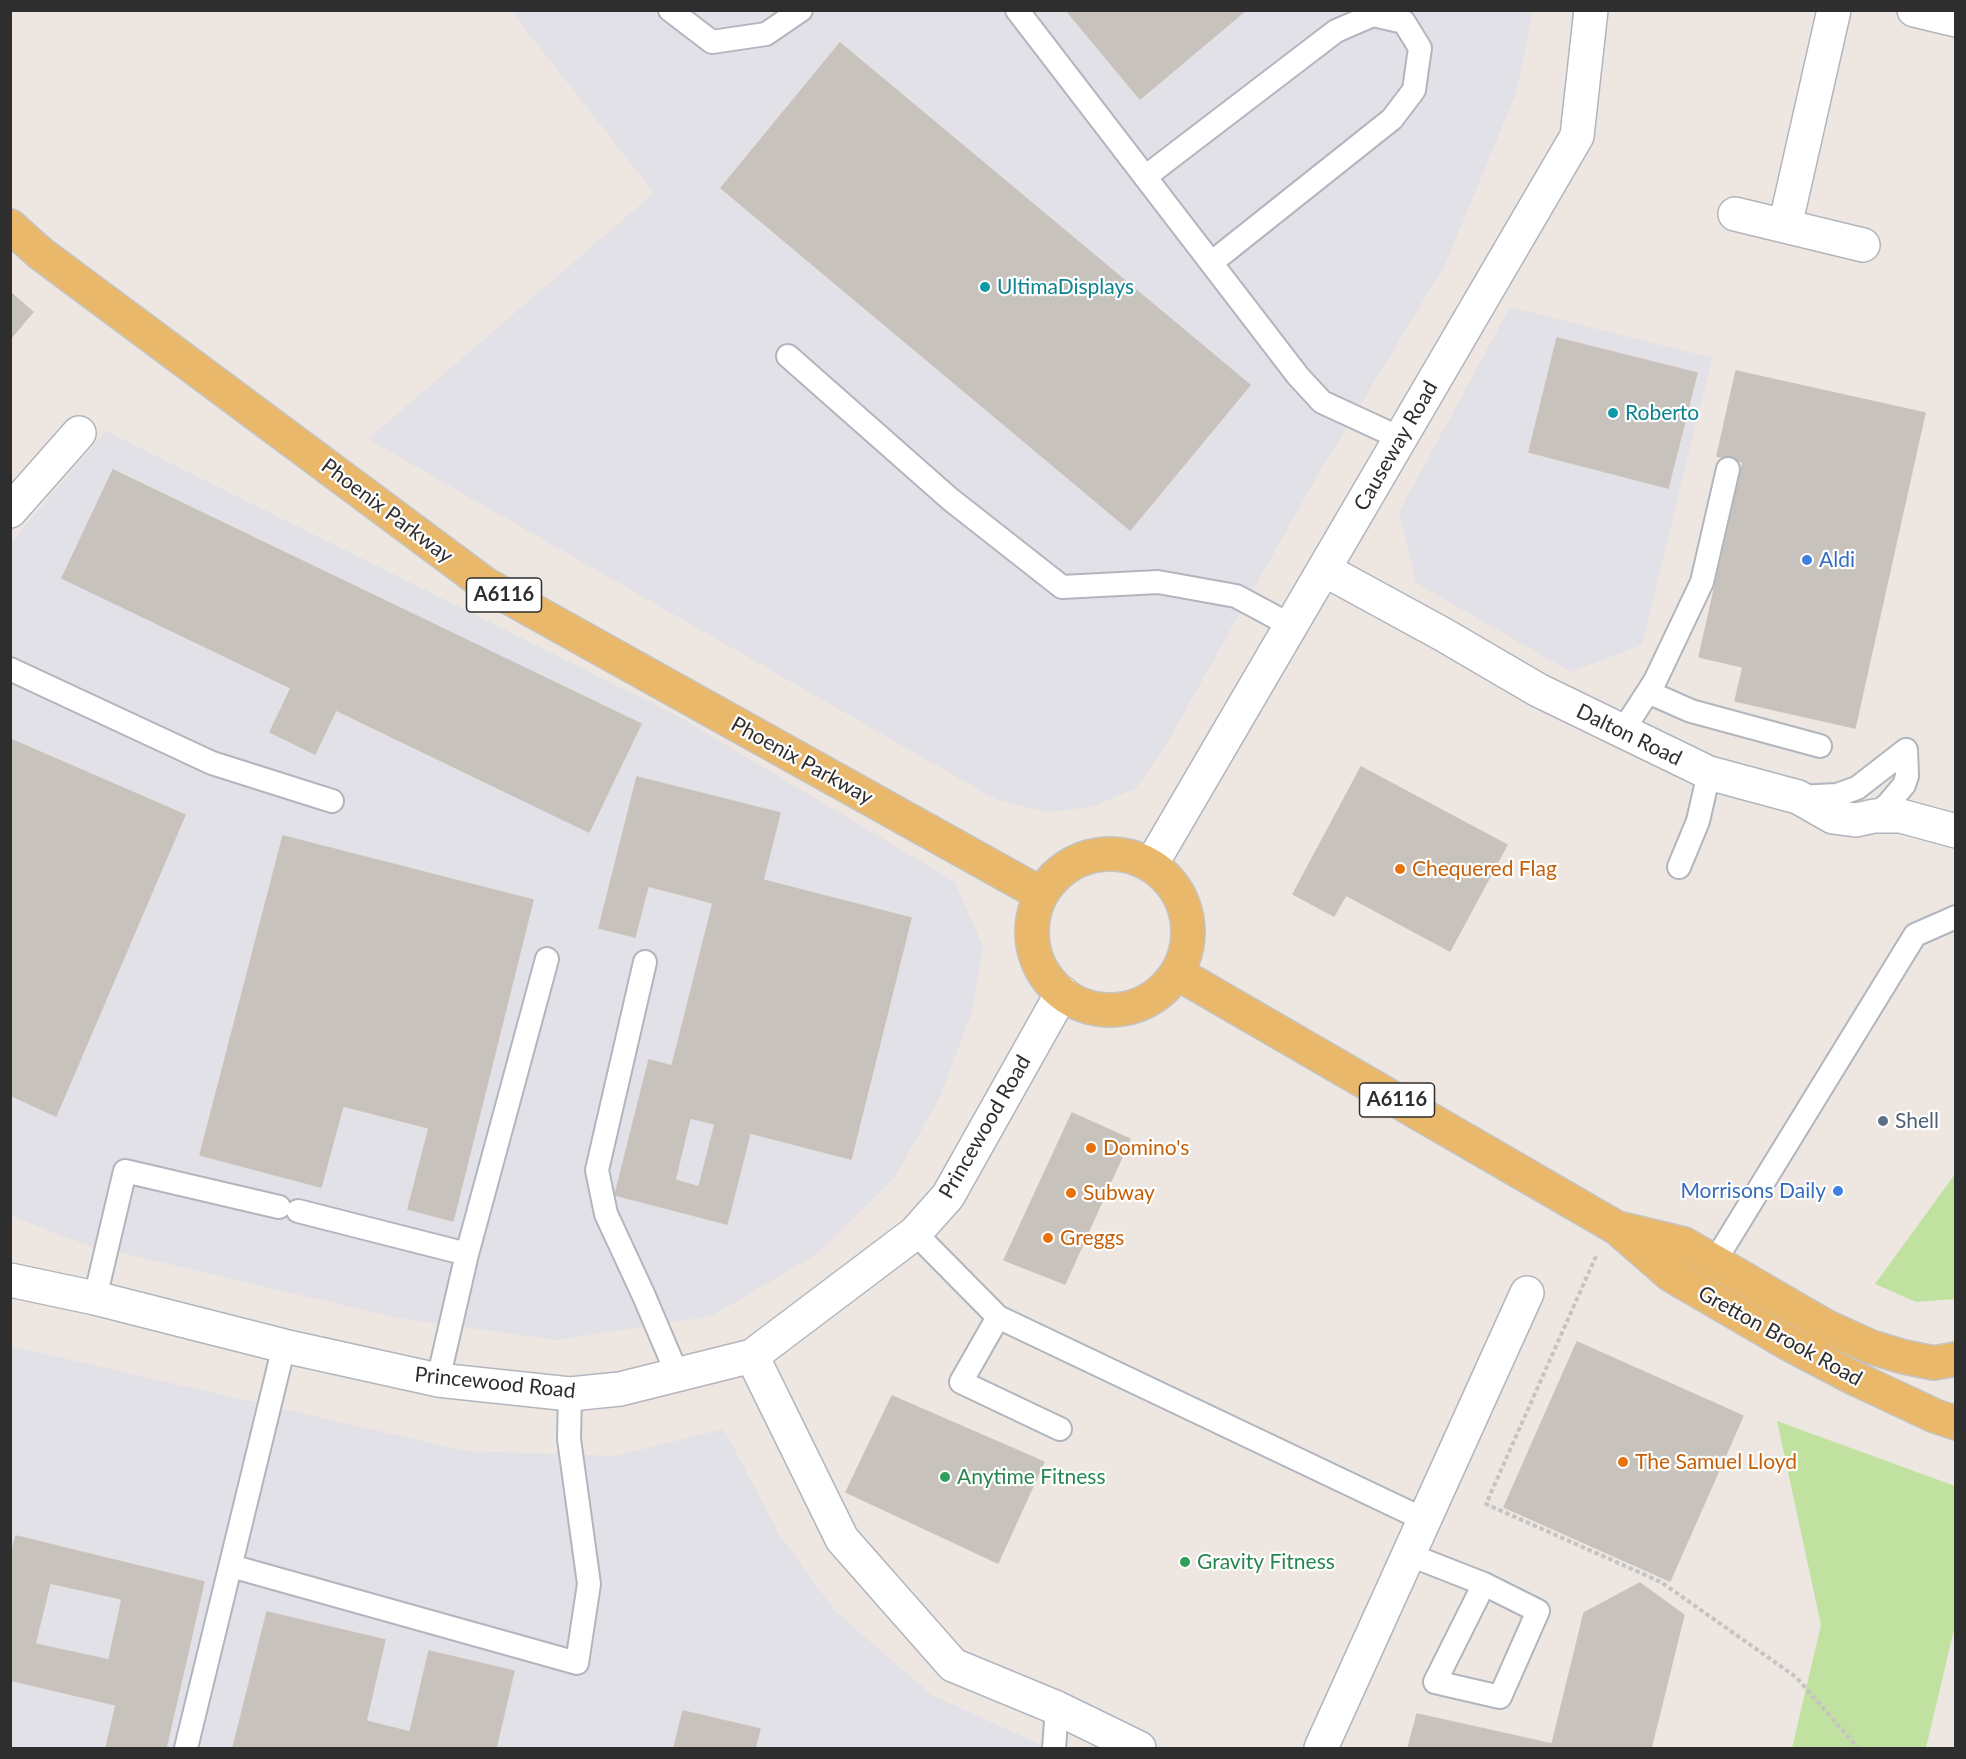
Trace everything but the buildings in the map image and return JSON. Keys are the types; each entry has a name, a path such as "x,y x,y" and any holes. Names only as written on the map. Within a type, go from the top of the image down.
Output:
{"main road":[{"name":"Phoenix Parkway","path":"10,226 40,252 485,585 1041,894"},
{"path":"1103,853 1128,855 1152,865 1170,881 1183,902 1189,926 1186,950 1177,973 1160,993 1137,1005 1111,1010 1085,1006 1062,993 1047,978 1037,958 1032,937 1034,915 1041,894 1057,874 1078,860 1103,853"},
{"name":"Gretton Brook Road","path":"1177,973 1614,1226 1671,1275 1791,1345 1854,1378 1935,1416 1956,1423"},
{"name":"Gretton Brook Road","path":"1614,1226 1684,1244 1825,1326 1871,1347 1934,1363 1956,1359"}],"street":[{"name":"Causeway Road","path":"1152,865 1577,136 1591,10"},
{"path":"1785,226 1834,10"},
{"path":"1914,10 1956,20"},
{"path":"1736,214 1863,244"},
{"path":"10,511 80,434"},
{"name":"Dalton Road","path":"1325,570 1538,690 1709,773 1798,797 1833,817 1856,820 1874,816 1901,816 1956,831"},
{"name":"Princewood Road","path":"10,1280 95,1298 284,1346 438,1380 570,1394 620,1389 752,1356 915,1233 948,1196 1062,993"},
{"path":"1321,1749 1527,1293"},
{"path":"752,1356 842,1539 953,1665 1057,1708 1139,1749"}],"lane":[{"path":"670,10 712,42 766,34 801,10"},
{"path":"1017,10 1298,375 1322,402 1400,438"},
{"path":"1145,177 1336,31 1373,15 1404,22 1420,48 1414,90 1392,119 1211,263"},
{"path":"789,356 950,499 1062,587 1158,582 1236,596 1292,626"},
{"path":"1622,732 1656,681 1702,582 1728,469"},
{"path":"10,669 212,763 332,801"},
{"path":"1648,692 1691,711 1820,746"},
{"path":"1798,797 1837,795 1857,788 1906,750 1907,776 1904,785 1874,816"},
{"path":"1679,867 1698,821 1709,773"},
{"path":"1715,1261 1915,935 1956,917"},
{"path":"438,1380 467,1254 547,959"},
{"path":"645,962 597,1170 606,1214 678,1376"},
{"path":"95,1298 125,1171 467,1254"},
{"path":"915,1233 998,1317 1425,1520"},
{"path":"998,1317 962,1382 1060,1429"},
{"path":"186,1749 284,1346"},
{"path":"231,1566 577,1663 590,1584 569,1439 570,1394"},
{"path":"1410,1555 1484,1584 1538,1611 1500,1697 1435,1682 1484,1584"},
{"path":"1054,1749 1057,1708"}],"path":[{"path":"1614,1226 1486,1504 1661,1582 1796,1677 1858,1749"}],"shaded area":[{"path":"511,11 1531,11 1531,22 1516,93 1445,265 1316,478 1163,750 1136,788 1093,807 1046,812 997,800 368,439 654,193"},
{"path":"1510,307 1712,358 1642,645 1571,672 1416,583 1399,512"},
{"path":"106,431 674,714 955,882 983,947 972,1011 940,1097 895,1177 818,1253 712,1316 557,1340 397,1318 84,1244 11,1216 11,542"},
{"path":"11,1346 465,1451 615,1456 724,1429 779,1534 835,1611 932,1695 1048,1748 11,1748"}],"green space":[{"path":"1955,1174 1955,1299 1916,1302 1875,1284"},
{"path":"1777,1421 1955,1486 1955,1625 1926,1748 1792,1748 1821,1625"}],"place":[{"name":"UltimaDisplays","path":"985,287"},
{"name":"Roberto","path":"1613,413"},
{"name":"Aldi","path":"1807,560"},
{"name":"Chequered Flag","path":"1400,869"},
{"name":"Shell","path":"1883,1121"},
{"name":"Domino's","path":"1091,1148"},
{"name":"Morrisons Daily","path":"1838,1191"},
{"name":"Subway","path":"1071,1193"},
{"name":"Greggs","path":"1048,1238"},
{"name":"The Samuel Lloyd","path":"1623,1462"},
{"name":"Anytime Fitness","path":"945,1477"},
{"name":"Gravity Fitness","path":"1185,1562"}]}
